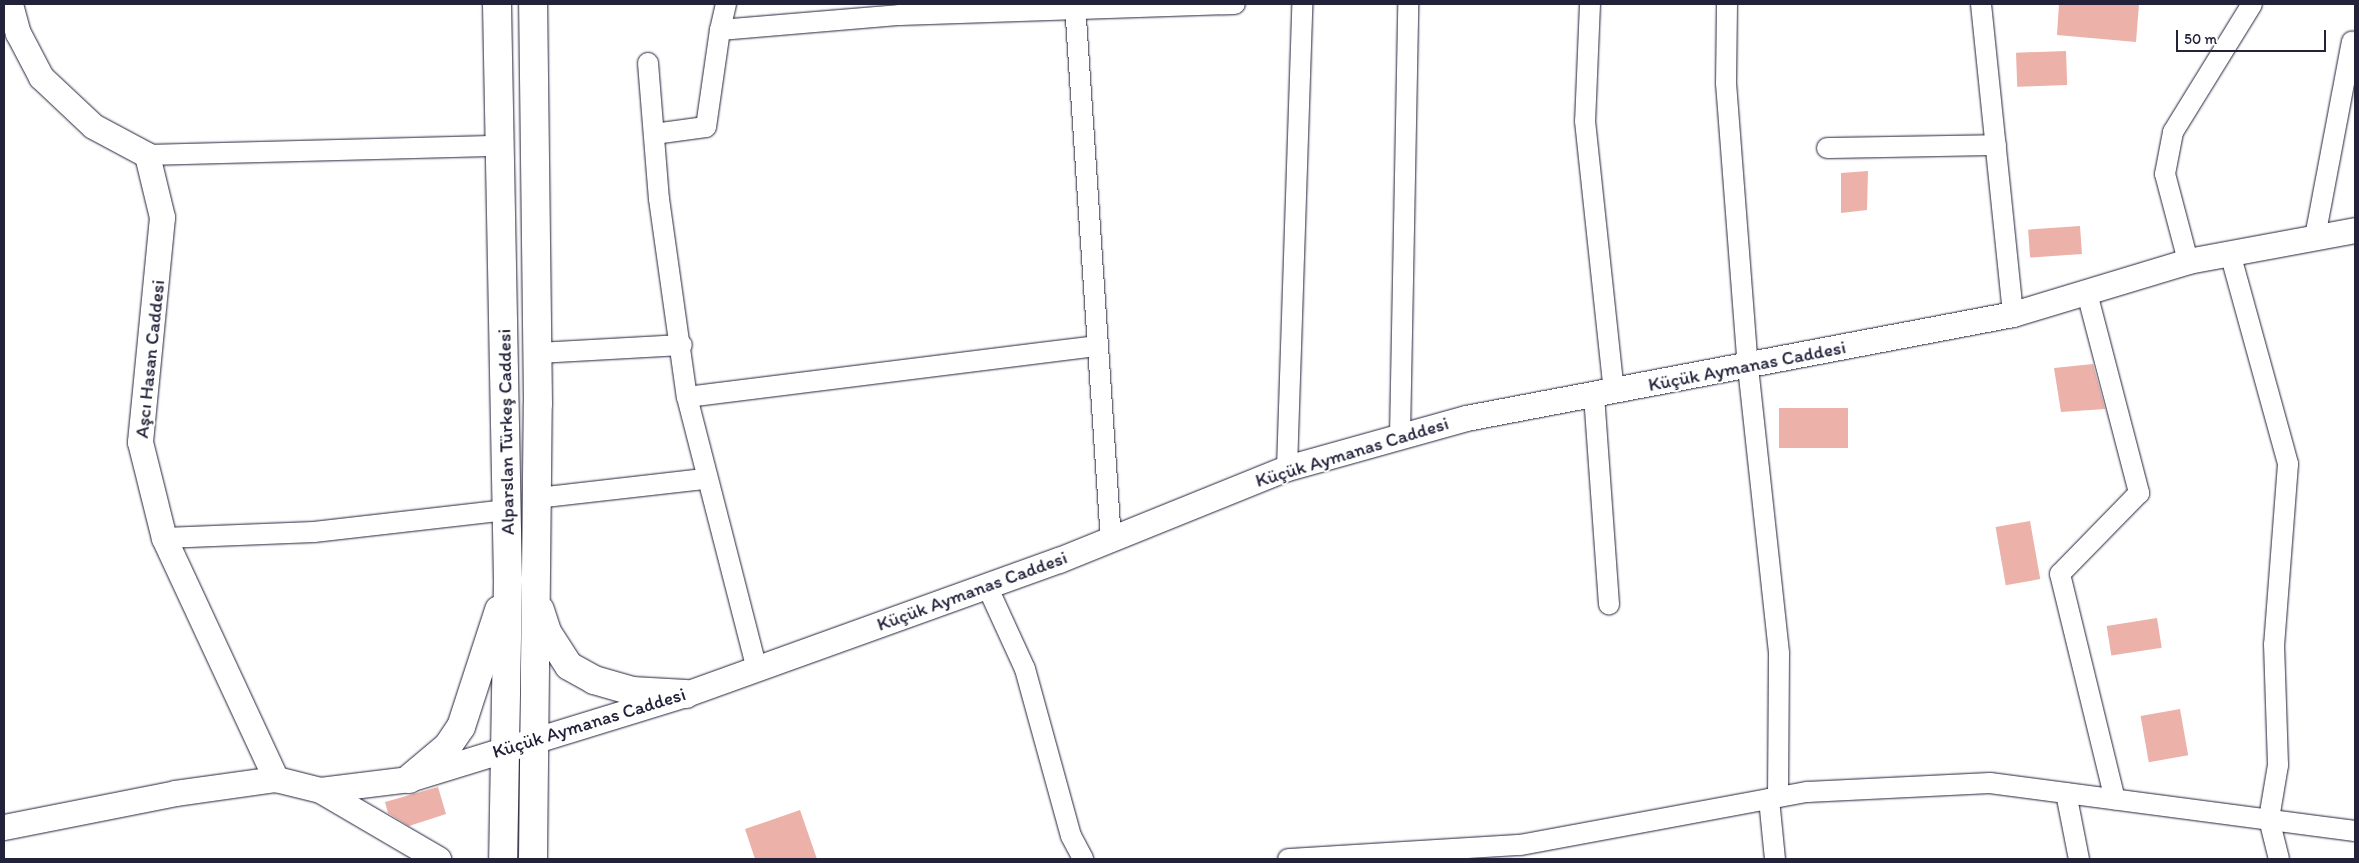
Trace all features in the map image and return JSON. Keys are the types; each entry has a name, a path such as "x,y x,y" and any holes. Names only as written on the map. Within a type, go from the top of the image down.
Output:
{"main road":[{"name":"Alparslan Türkeş Caddesi","path":"498,4 508,580 503,859"},
{"name":"Alparslan Türkeş Caddesi","path":"533,4 538,353 533,859"},
{"path":"409,779 448,746 461,727 508,580"},
{"path":"536,598 548,632 570,666 594,680 632,691 686,694"}],"street":[{"path":"10,4 18,33 41,77 93,126 147,155 500,146"},
{"path":"654,134 706,126 720,30 726,4"},
{"path":"720,30 877,10 1235,4"},
{"path":"1287,468 1302,4"},
{"path":"1400,436 1408,4"},
{"path":"1590,4 1585,121 1604,393 1609,604"},
{"path":"1728,4 1726,83 1748,367 1778,654 1774,798 1775,859"},
{"path":"1981,4 2013,314"},
{"path":"2188,261 2165,174 2173,132 2252,4"},
{"path":"1075,6 1111,540"},
{"path":"2315,237 2352,41"},
{"path":"648,63 654,134 682,345 687,397 705,479 757,670"},
{"path":"1827,148 1996,145"},
{"name":"Aşcı Hasan Caddesi","path":"147,155 162,217 140,442 164,538 276,779"},
{"name":"Küçük Aymanas Caddesi","path":"320,790 409,779 686,694 757,670 1111,540 1287,468 1400,436 1466,418 1748,367 2013,314 2188,261 2355,230"},
{"path":"2230,253 2288,464 2274,644 2278,765 2269,819 2279,859"},
{"path":"2087,293 2138,493 2060,574 2115,799"},
{"path":"538,353 682,345"},
{"path":"687,397 1098,346"},
{"path":"537,498 705,479"},
{"path":"164,538 314,532 507,510"},
{"path":"988,586 1025,669 1071,836 1084,859"},
{"path":"4,827 175,793 276,779 320,790 438,859"},
{"path":"1288,859 1509,852 1774,798 1990,783 2355,831"},
{"path":"2066,793 2079,859"}],"building":[{"path":"2059,4 2139,4 2136,42 2057,35"},
{"path":"2066,51 2067,85 2017,87 2016,53"},
{"path":"1868,171 1867,210 1841,213 1841,173"},
{"path":"2080,226 2082,254 2030,258 2028,230"},
{"path":"2093,364 2105,409 2061,412 2054,368"},
{"path":"1779,408 1848,408 1848,448 1779,448"},
{"path":"2030,521 2040,579 2006,585 1996,527"},
{"path":"2157,618 2162,648 2111,656 2107,626"},
{"path":"2180,709 2188,755 2149,762 2141,716"},
{"path":"438,787 446,814 409,826 388,813 385,802"},
{"path":"800,810 817,859 755,859 745,829"}]}
